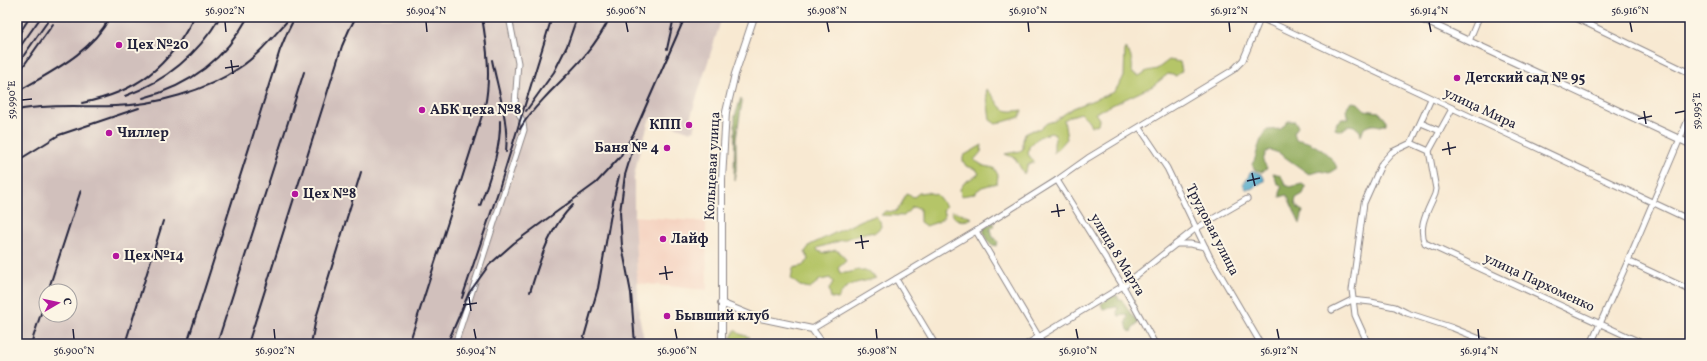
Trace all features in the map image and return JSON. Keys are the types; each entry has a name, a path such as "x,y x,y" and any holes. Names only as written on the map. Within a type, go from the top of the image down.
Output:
{"street":[{"path":"455,344 524,130 524,123 515,104 518,63 509,17"},
{"name":"Кольцевая улица","path":"722,344 721,303 723,165 726,112 736,69 754,17"},
{"path":"1417,17 1690,144"},
{"path":"1468,41 1479,17"},
{"path":"1574,17 1690,73"},
{"path":"812,329 976,231 1057,180 1088,158 1140,128 1238,66 1243,60 1261,18"},
{"name":"улица Мира","path":"1261,18 1690,220"},
{"path":"1368,344 1355,315 1352,300 1353,278 1364,203 1382,163 1392,152 1412,143 1431,99"},
{"path":"1412,143 1429,151 1452,109"},
{"path":"1591,344 1690,115"},
{"path":"1421,123 1440,131"},
{"name":"Трудовая улица","path":"1140,128 1167,168 1195,229 1260,344"},
{"name":"улица Пархоменко","path":"1429,151 1436,189 1421,228 1424,243 1644,344"},
{"name":"улица 8 Марта","path":"1057,180 1123,286 1155,344"},
{"path":"1027,344 1123,286 1195,229 1247,199"},
{"path":"976,231 1043,344"},
{"path":"1175,244 1190,244 1205,247"},
{"path":"1628,261 1690,290"},
{"path":"896,279 935,344"},
{"path":"1332,310 1352,300 1395,307 1407,313 1453,328 1492,344"},
{"path":"721,303 755,317 812,329 823,344"}],"shaded area":[{"path":"17,17 722,17 689,122 696,124 694,131 692,130 691,132 650,118 638,157 634,178 634,216 639,316 645,344 17,344"},
{"path":"634,216 706,222 707,290 637,283"}],"green space":[{"path":"1125,48 1132,59 1132,73 1139,76 1147,71 1157,69 1169,60 1180,62 1182,71 1176,76 1168,74 1153,86 1095,113 1099,119 1098,124 1091,127 1088,120 1081,113 1064,120 1067,139 1054,153 1056,135 1051,133 1039,137 1029,147 1028,154 1034,162 1028,165 1024,174 1015,158 1005,154 1023,149 1025,134 1033,130 1039,130 1047,123 1054,121 1073,108 1114,92 1124,77"},
{"path":"986,89 1003,109 1007,111 1022,110 1020,117 996,124 990,120"},
{"path":"741,98 742,102 736,139 736,170 734,181 735,116"},
{"path":"1353,102 1358,103 1365,110 1379,112 1386,120 1386,124 1366,127 1364,128 1361,136 1360,131 1354,126 1349,125 1341,131 1335,129 1337,122 1342,119 1349,119 1346,111 1348,105"},
{"path":"1288,121 1295,121 1298,127 1294,132 1296,140 1301,140 1314,145 1326,153 1335,163 1337,168 1329,173 1321,171 1309,174 1279,153 1270,150 1266,152 1263,161 1267,168 1262,172 1255,170 1252,164 1256,157 1260,141 1267,130 1281,129"},
{"path":"982,145 981,152 974,160 984,166 994,168 998,175 997,183 982,187 973,194 961,196 960,189 965,182 979,174 976,169 966,166 963,161 963,156"},
{"path":"1273,173 1278,174 1281,177 1285,185 1290,187 1302,184 1306,187 1303,194 1296,198 1295,203 1298,208 1303,211 1300,224 1287,195 1280,197 1282,186 1277,183"},
{"path":"927,192 937,195 946,206 943,211 945,216 938,222 926,226 920,222 920,208 912,207 904,216 881,215 885,211 895,212 901,205 906,194 914,197 919,193"},
{"path":"953,211 972,218 960,221 956,219 952,213"},
{"path":"875,216 880,221 881,227 874,233 868,232 817,248 818,251 825,253 836,250 841,253 846,261 838,268 840,273 861,270 876,278 849,286 838,299 831,298 829,289 833,282 830,278 820,280 810,288 800,286 791,279 793,268 802,266 809,260 805,252 810,245 862,220"},
{"path":"994,222 993,227 990,229 992,237 996,239 998,243 996,246 990,244 984,233 984,228"},
{"path":"1111,296 1118,296 1118,299 1123,302 1138,322 1131,332 1128,330 1126,322 1128,316 1119,316 1117,313 1118,307 1103,309 1101,304"},
{"path":"735,330 740,334 749,337 742,343 728,344"}],"water":[{"path":"1253,171 1262,175 1264,181 1251,189 1246,189 1243,184 1248,178 1249,174"}],"railway":[{"path":"17,37 30,17"},
{"path":"17,51 41,17"},
{"path":"17,92 57,69 81,51 102,30 110,17"},
{"path":"82,103 119,92 149,75 174,50 194,17"},
{"path":"125,96 154,83 180,65 202,43 220,17"},
{"path":"143,98 176,86 204,69 228,46 248,17"},
{"path":"17,110 53,106 130,105 163,100 196,90 226,76 246,63 260,51 291,17"},
{"path":"187,344 280,50 295,17"},
{"path":"248,344 342,46 356,17"},
{"path":"409,344 485,106 488,73 487,51 482,17"},
{"path":"462,298 498,192 552,17"},
{"path":"526,111 554,72 567,46 577,17"},
{"path":"520,129 534,109 591,48 610,17"},
{"path":"667,49 674,17"},
{"path":"447,344 469,293 489,265 514,243 596,183 620,157 635,131 685,17"},
{"path":"17,65 50,18"},
{"path":"17,75 53,24"},
{"path":"492,60 506,129 506,152"},
{"path":"217,344 304,72"},
{"path":"17,161 59,135 139,108"},
{"path":"480,206 491,175 499,143 500,121"},
{"path":"635,344 631,293 622,246 620,212 625,175 636,139"},
{"path":"311,344 316,318 361,172"},
{"path":"582,344 598,288 619,176"},
{"path":"51,283 81,190"},
{"path":"530,292 551,234 573,205"},
{"path":"125,344 163,221"},
{"path":"31,344 38,323"}],"place":[{"name":"Цех №20","path":"119,45"},
{"name":"Детский сад № 95","path":"1457,78"},
{"name":"АБК цеха №8","path":"422,110"},
{"name":"КПП","path":"689,125"},
{"name":"Чиллер","path":"109,133"},
{"name":"Баня № 4","path":"667,148"},
{"name":"Цех №8","path":"295,194"},
{"name":"Лайф","path":"663,239"},
{"name":"Цех №14","path":"116,256"},
{"name":"Бывший клуб","path":"667,316"}]}
